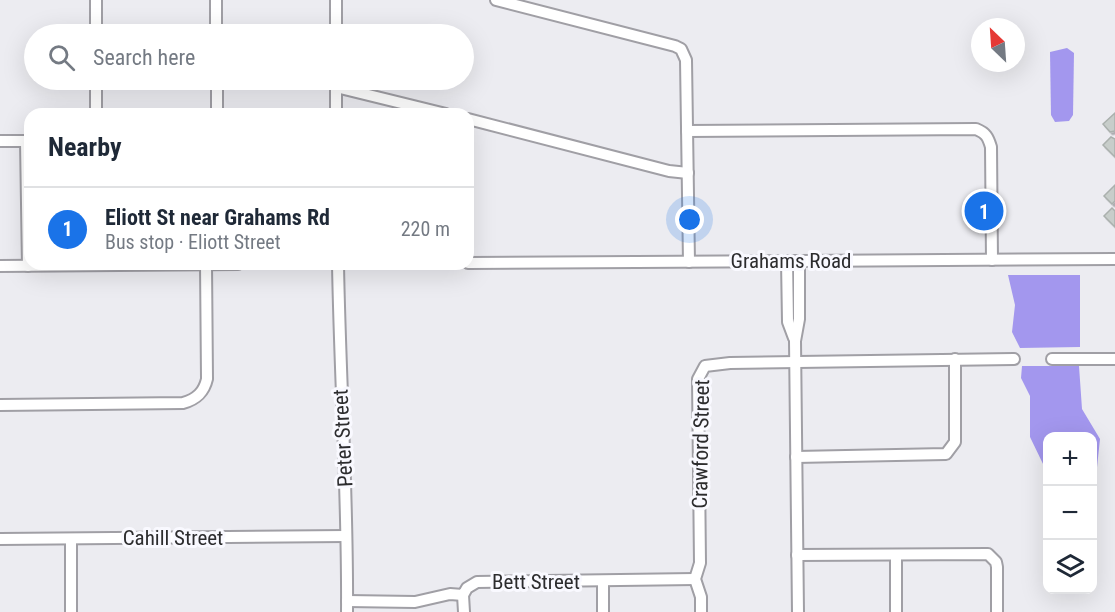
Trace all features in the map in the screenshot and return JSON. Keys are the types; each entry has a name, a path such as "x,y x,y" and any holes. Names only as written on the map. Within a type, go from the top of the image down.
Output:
{"street":[{"path":"96,0 96,24"},
{"path":"216,0 216,24"},
{"path":"336,0 336,24"},
{"path":"496,0 681,49 686,60 689,262"},
{"path":"96,90 96,108"},
{"path":"217,90 217,108"},
{"path":"336,90 336,108"},
{"path":"361,90 425,108"},
{"path":"474,122 669,171 688,173"},
{"path":"687,131 976,129 988,137 991,147 992,260"},
{"path":"0,141 24,141"},
{"name":"Grahams Road","path":"474,263 1115,259"},
{"path":"787,261 788,322 795,341"},
{"path":"798,612 795,341 799,319 799,261"},
{"path":"0,266 24,266"},
{"path":"0,405 183,403 192,400 205,387 207,379 206,270"},
{"name":"Peter Street","path":"338,270 339,366 346,462 347,607"},
{"path":"795,362 1014,359"},
{"path":"1052,359 1115,359"},
{"path":"796,457 946,454 955,442 955,360"},
{"name":"Crawford Street","path":"701,612 701,597 695,579 700,563 700,372 711,363 795,362"},
{"name":"Cahill Street","path":"0,539 346,536"},
{"path":"71,538 71,612"},
{"path":"797,555 988,554 996,562 997,567 997,612"},
{"path":"896,555 896,612"},
{"name":"Bett Street","path":"347,607 415,602 450,594 463,595 466,588 477,582 695,579"},
{"path":"603,582 603,612"},
{"path":"463,595 464,612"}],"shaded area":[{"path":"1067,48 1074,53 1073,115 1069,121 1055,122 1051,115 1050,52"},
{"path":"1008,275 1080,275 1080,347 1020,348 1012,332 1015,305"},
{"path":"1022,366 1079,366 1082,409 1096,432 1043,432 1043,464 1030,437 1030,396 1021,378"},
{"path":"1097,434 1100,439 1097,467"}],"building":[{"path":"1115,113 1115,131 1110,132 1103,124"},
{"path":"1111,137 1115,139 1115,157 1103,145"},
{"path":"1115,185 1115,201 1112,204 1104,196"},
{"path":"1112,208 1115,211 1115,227 1104,216"}],"place":[{"name":"Eliott St near Grahams Rd","path":"984,211"}]}
